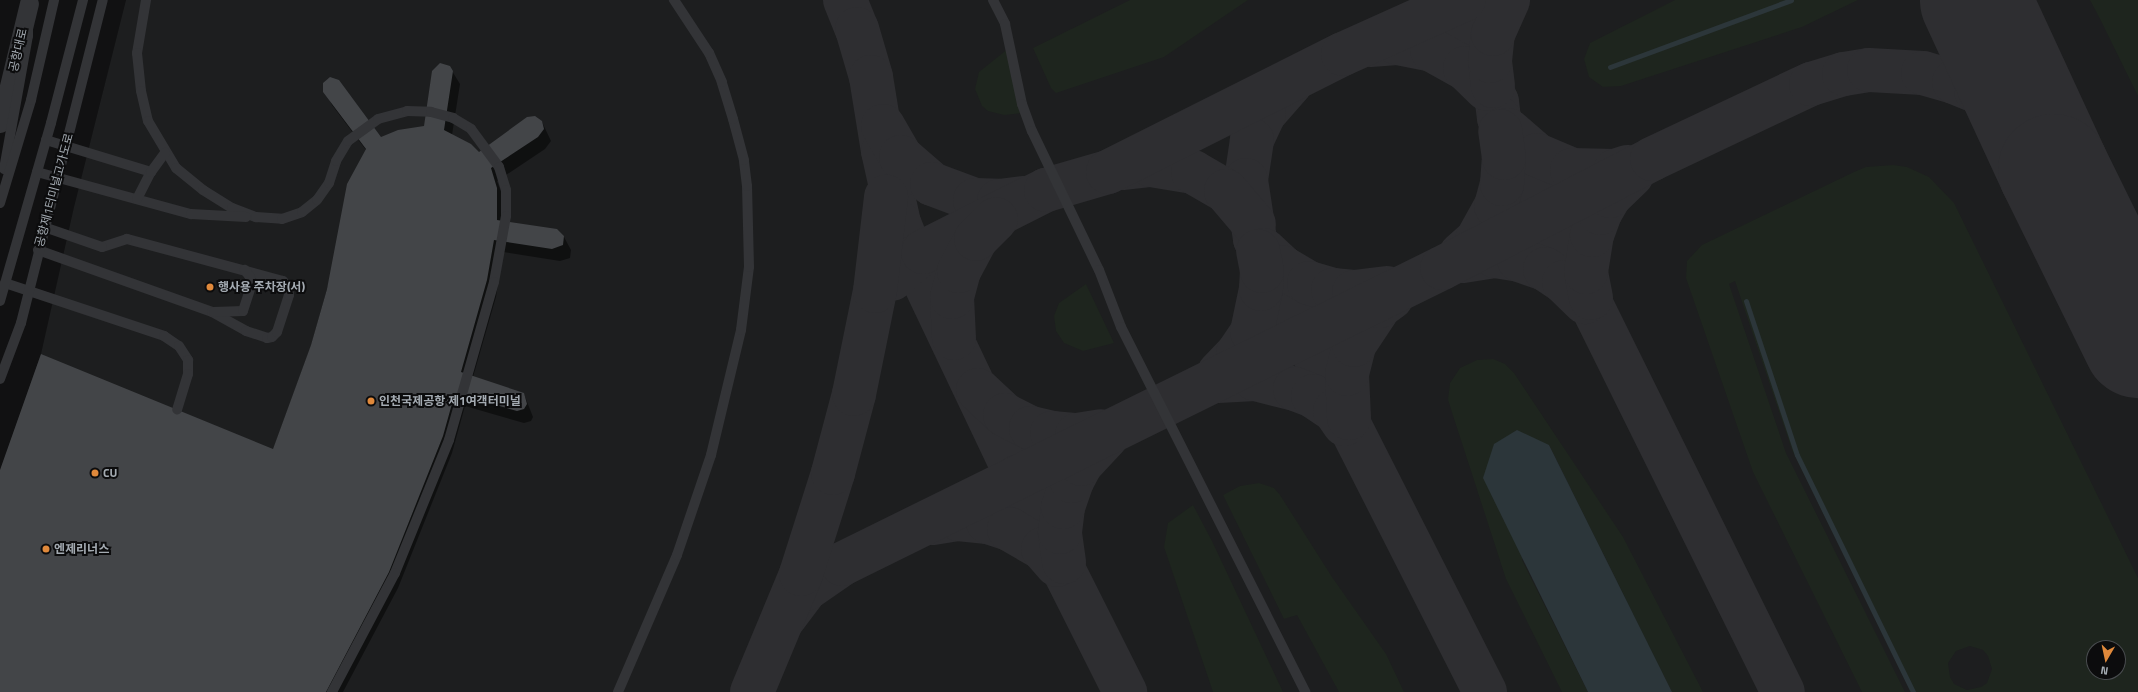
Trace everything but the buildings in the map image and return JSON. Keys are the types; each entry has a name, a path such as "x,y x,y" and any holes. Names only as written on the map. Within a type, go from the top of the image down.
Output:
{"street":[{"name":"공항대로","path":"0,123 29,0"}],"lane":[{"path":"0,195 28,36 29,0"},
{"path":"0,203 31,100 54,0"},
{"path":"0,301 84,0"},
{"name":"공항제1터미널고가도로","path":"0,379 21,323 38,250 103,0"},
{"path":"146,0 137,53 141,91 148,121 165,153 176,168 203,190 232,208 256,217"},
{"path":"618,692 677,555 711,455 741,330 748,281 750,237 744,160 722,82 709,53 674,0"},
{"path":"993,0 1005,24 1022,104 1032,131 1099,270 1121,327 1305,692"},
{"path":"37,172 137,198 191,214 282,219 302,212 317,200 328,183 336,161 348,141 378,119 407,111 431,112 453,118 471,129 499,167 506,190 506,216 494,282 449,440 395,573 332,692"},
{"path":"46,140 151,172"},
{"path":"137,198 151,172 165,153"},
{"path":"38,250 212,312 246,332 267,338 272,337 277,332 289,295 288,287 283,281 244,270 124,239 102,247 44,227"},
{"path":"212,312 243,311 251,286 250,277 244,270"},
{"path":"5,283 164,336 179,346 188,360 188,374 177,409"}],"shaded area":[{"path":"126,0 2138,0 2138,692 0,692 1,468 41,354 74,207"},
{"path":"1130,0 1248,0 1164,57 1056,93 1051,88 1033,48"},
{"path":"1675,0 1858,0 1802,27 1621,86 1603,87 1589,77 1584,59 1590,43"},
{"path":"2090,0 2138,0 2138,96 2100,19"},
{"path":"1009,48 1022,113 1004,115 988,111 982,106 975,89 979,72"},
{"path":"1893,165 1907,167 1929,177 1954,203 2138,578 2138,692 1912,692 1792,450 1735,281 1729,284 1786,453 1905,692 1862,692 1753,472 1686,278 1687,261 1702,245 1866,167","holes":["1970,646 1983,650 1988,656 1992,669 1987,683 1981,687 1967,690 1954,684 1950,677 1948,663 1956,651"]},
{"path":"1086,284 1114,343 1083,351 1064,343 1056,331 1054,316 1059,303"},
{"path":"1493,359 1505,364 1514,373 1623,537 1703,692 1672,692 1549,445 1522,560 1588,692 1562,692 1506,579 1448,400 1450,383 1460,368 1477,360"},
{"path":"1517,430 1549,445 1672,692 1588,692 1483,478 1494,444"},
{"path":"1259,483 1274,488 1280,495 1332,577 1386,654 1404,692 1339,692 1297,615 1284,619 1223,495 1240,486"},
{"path":"1193,505 1212,541 1283,692 1213,692 1164,547 1168,523"}],"waterway":[{"path":"1610,67 1791,0"},
{"path":"1746,301 1797,455 1913,692"}],"taxiway":[{"path":"845,0 857,29 871,77 883,151 899,223 913,258 1017,477 1125,692"},
{"path":"1448,0 1497,102 1499,118 1783,692"},
{"path":"892,279 923,252 1046,190 1108,172 1343,54 1463,0"},
{"path":"1493,86 1490,61 1493,34 1508,0"},
{"path":"1370,45 1397,43 1432,50 1465,68 1487,89"},
{"path":"784,618 806,589 842,564 1442,268 1652,159 1811,84 1844,74 1869,70 1923,73 1954,82 1976,91 2003,111 2027,134 2053,169"},
{"path":"1291,83 1264,114 1252,140 1246,180 1255,239 1485,692"},
{"path":"883,126 901,157 932,184 975,200 999,201 1023,198"},
{"path":"1508,130 1537,155 1572,170 1615,171 1627,167"},
{"path":"1461,254 1477,240 1496,206 1502,184 1504,158 1500,131"},
{"path":"1122,168 1151,165 1193,172 1226,191 1254,224"},
{"path":"1591,298 1586,272 1592,235 1600,213 1610,196 1632,175"},
{"path":"752,692 801,574 833,473 854,394 875,291 886,197"},
{"path":"954,338 952,297 959,271 976,239 996,219"},
{"path":"1264,250 1282,267 1309,283 1333,290 1354,292 1387,288"},
{"path":"1219,373 1238,353 1252,332 1261,289 1262,271 1258,251"},
{"path":"1463,261 1495,256 1519,260 1545,269 1564,282 1585,302"},
{"path":"1349,418 1347,374 1354,345 1380,306 1391,298"},
{"path":"1218,381 1255,379 1295,389 1313,396 1335,411 1344,424"},
{"path":"978,390 1005,415 1031,428 1052,433 1077,435 1101,431"},
{"path":"1064,562 1060,532 1063,507 1072,481 1081,464 1106,437"},
{"path":"933,523 958,519 988,522 1009,529 1043,549 1057,565"}],"runway":[{"path":"1975,0 2053,169 2138,342"}],"place":[{"name":"행사용 주차장(서)","path":"210,287"},
{"name":"인천국제공항 제1여객터미널","path":"371,401"},
{"name":"CU","path":"95,473"},
{"name":"엔제리너스","path":"46,549"}]}
